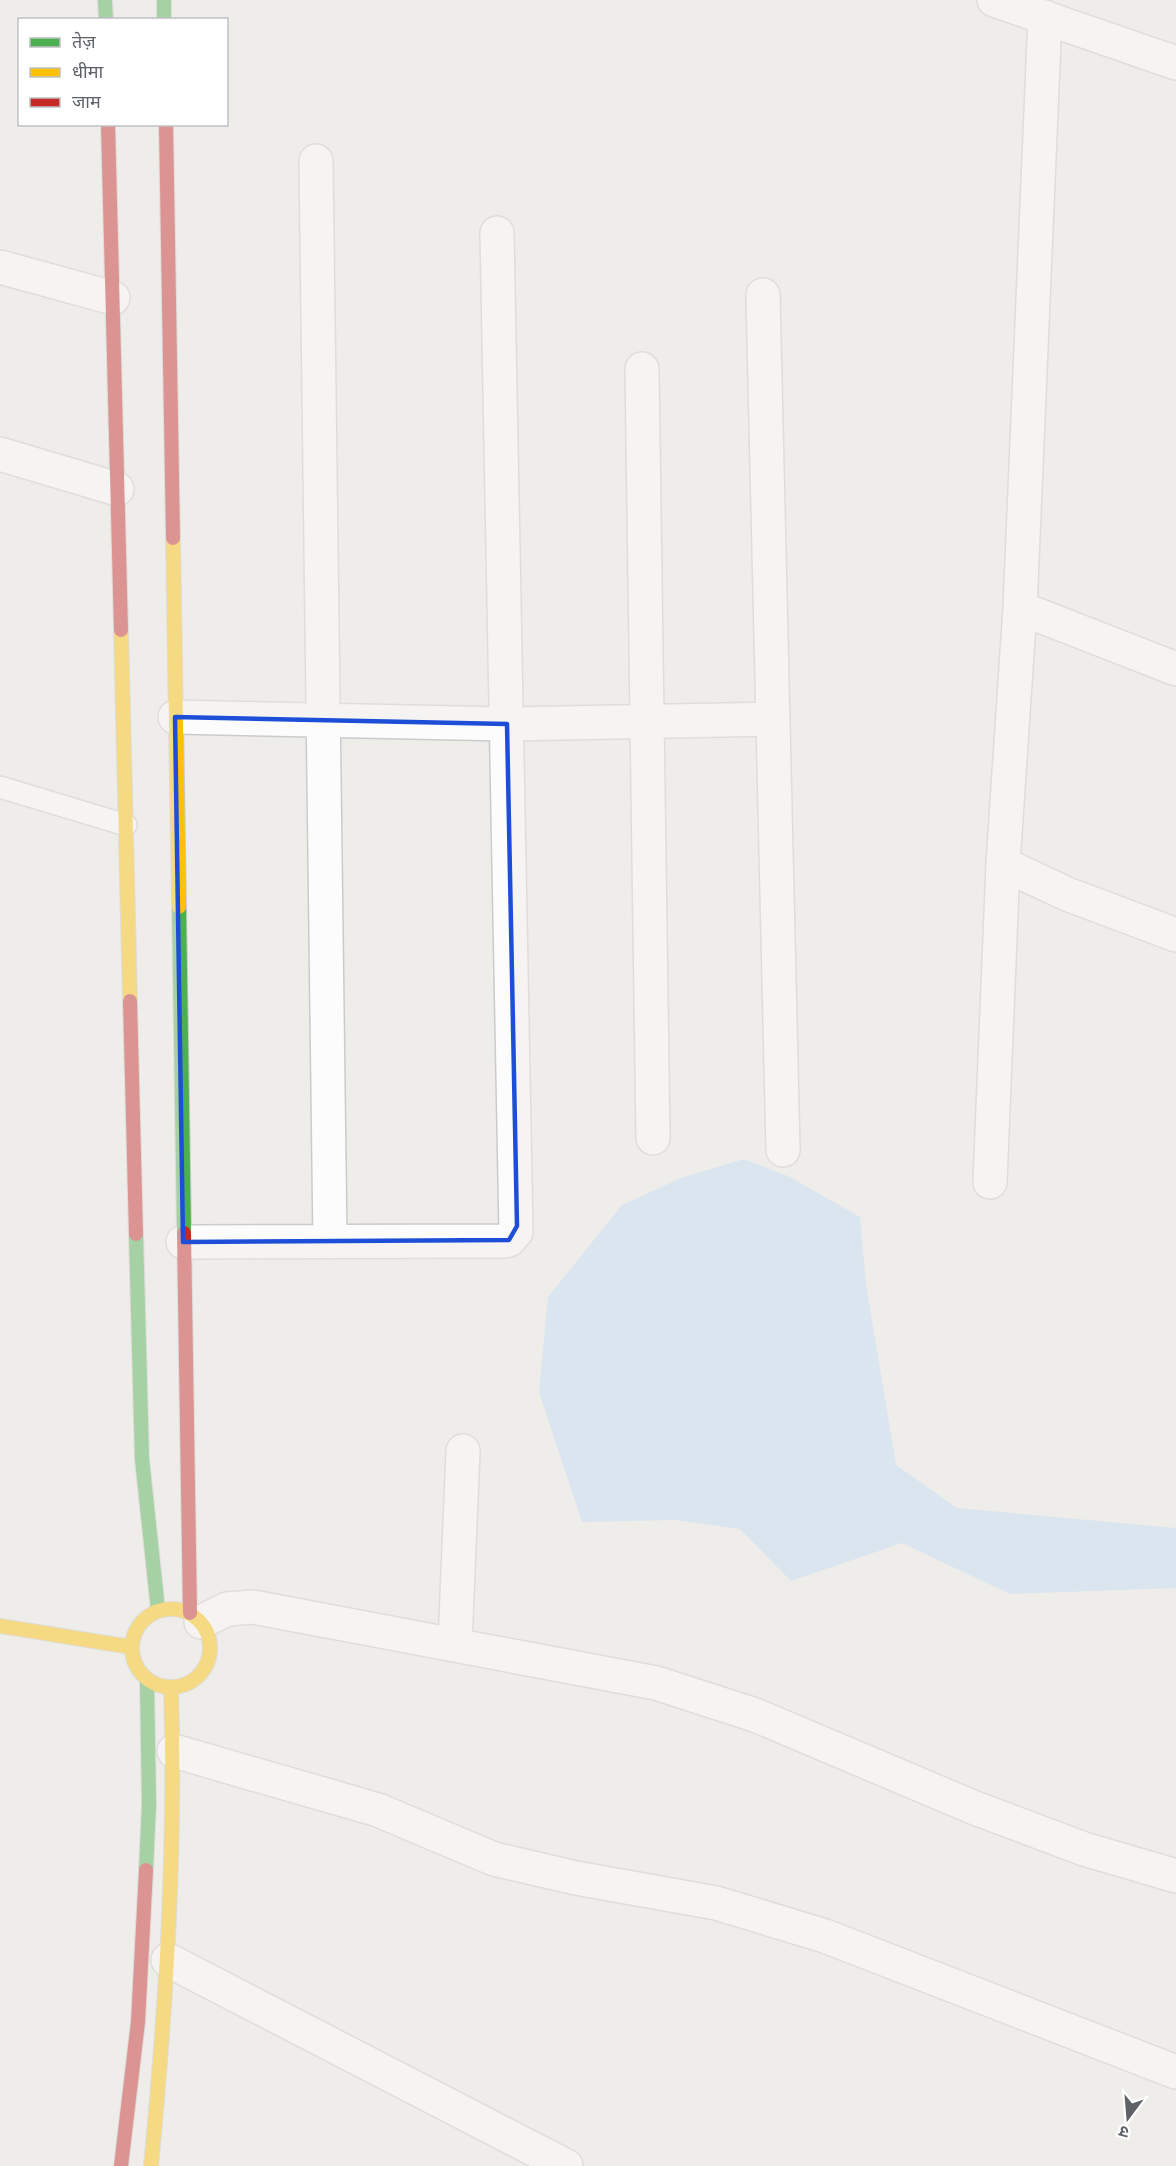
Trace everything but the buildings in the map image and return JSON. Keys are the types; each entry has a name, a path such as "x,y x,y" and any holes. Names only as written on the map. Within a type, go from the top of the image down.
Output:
{"main road":[{"path":"105,0 106,18"},
{"path":"164,0 164,18"},
{"path":"108,126 142,1459 158,1610"},
{"path":"166,126 183,1242 196,1617 210,1638 210,1653 207,1666 195,1680 171,1688 147,1681 137,1670 131,1647 139,1623 158,1610 196,1617"},
{"path":"0,1626 131,1647"},
{"path":"121,2166 138,2022 149,1803 147,1681"},
{"path":"151,2166 168,1960 174,1751 171,1688"}],"street":[{"path":"994,0 1176,63"},
{"path":"990,1182 1003,864 1020,608 1045,16"},
{"path":"316,161 330,1242"},
{"path":"183,1242 504,1241 509,1240 516,1232 497,233"},
{"path":"0,267 113,298"},
{"path":"763,295 783,1150"},
{"path":"642,369 652,1138"},
{"path":"0,454 117,489"},
{"path":"1020,608 1176,669"},
{"path":"175,717 507,724 773,720"},
{"path":"1003,864 1066,894 1176,935"},
{"path":"455,1644 463,1451"},
{"path":"196,1617 227,1609 253,1607 611,1673 704,1698 755,1715 975,1808 1084,1849 1176,1876"},
{"path":"174,1751 378,1810 494,1859 576,1878 669,1893 772,1918 825,1936 1176,2072"},
{"path":"168,1960 566,2166"}],"lane":[{"path":"0,787 126,825"}],"highlighted area":[{"path":"175,717 507,724 517,1226 509,1240 183,1242"}],"water":[{"path":"744,1159 790,1177 860,1217 866,1285 896,1465 957,1508 1176,1528 1176,1588 1010,1594 902,1543 791,1581 740,1529 675,1520 582,1522 539,1392 548,1297 622,1205 681,1178"}],"traffic: fast":[{"path":"105,0 106,18"},
{"path":"164,0 164,18"},
{"path":"179,907 184,1233"},
{"path":"136,1234 142,1459 158,1610"},
{"path":"146,1870 149,1804 147,1681"}],"traffic: slow":[{"path":"173,538 179,907"},
{"path":"121,630 130,1001"},
{"path":"163,1609 179,1609 193,1615 204,1626 210,1640 210,1648 210,1656 204,1670 193,1681 179,1687 163,1687 149,1681 138,1670 132,1656 132,1640 138,1626 149,1615 163,1609"},
{"path":"0,1626 131,1647"},
{"path":"151,2166 161,2047 171,1868 171,1688"}],"traffic: jam":[{"path":"108,126 121,630"},
{"path":"166,126 173,538"},
{"path":"130,1001 136,1234"},
{"path":"184,1233 190,1613"},
{"path":"121,2166 138,2022 146,1870"}]}
